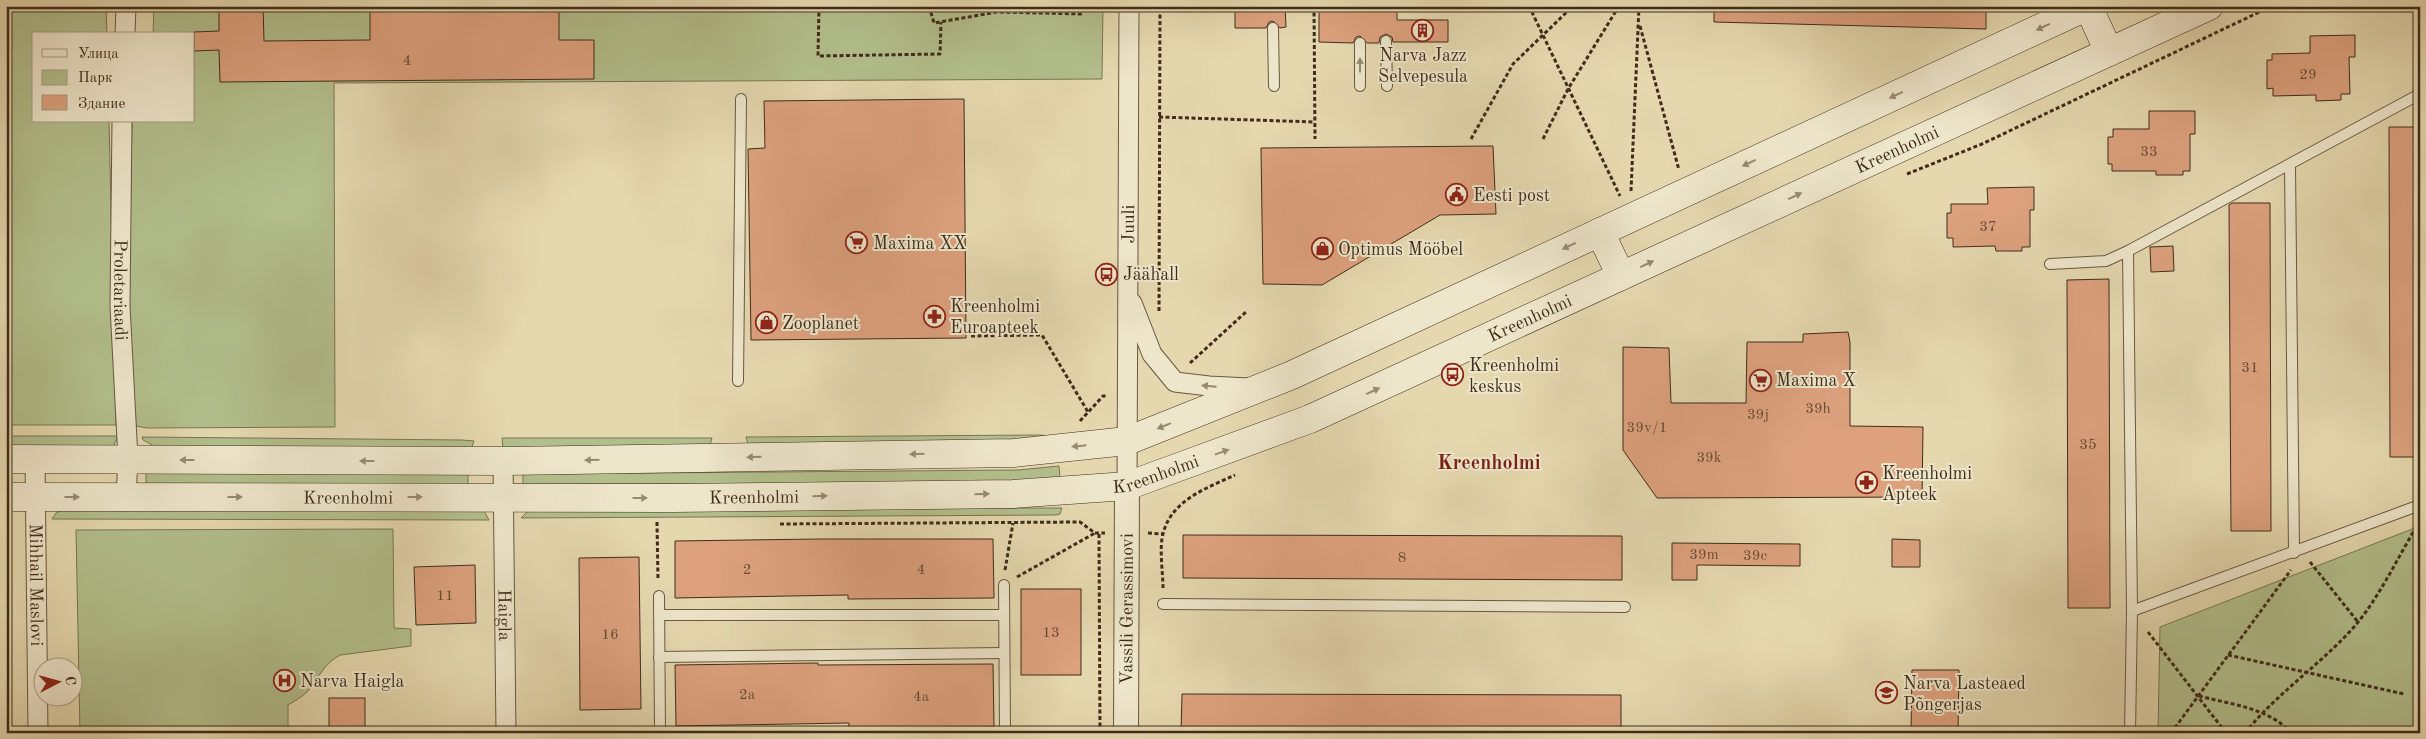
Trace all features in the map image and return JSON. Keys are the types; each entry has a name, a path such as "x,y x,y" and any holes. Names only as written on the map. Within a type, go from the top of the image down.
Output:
{"main road":[{"path":"2088,6 2109,52"},
{"name":"Kreenholmi","path":"6,459 503,461 1014,453 1127,441 1258,388 1600,232 1631,207 2088,6"},
{"name":"Kreenholmi","path":"6,497 673,498 1003,494 1127,486 1310,419 2209,6"},
{"path":"1600,232 1621,276"}],"street":[{"path":"125,32 126,6"},
{"name":"Juuli","path":"1127,486 1129,6"},
{"name":"Proletariaadi","path":"122,122 120,306 128,459 126,497"},
{"path":"1128,293 1152,354 1175,382 1258,388"},
{"name":"Mihhail Maslovi","path":"35,459 38,733"},
{"name":"Haigla","path":"503,461 506,733"},
{"name":"Vassili Gerassimovi","path":"1126,733 1127,486"}],"lane":[{"path":"1273,28 1274,86"},
{"path":"1386,41 1387,86"},
{"path":"1360,43 1360,86"},
{"path":"2050,264 2106,260 2128,251 2420,94"},
{"path":"738,381 741,99"},
{"path":"2290,165 2300,553"},
{"path":"2128,251 2132,611 2130,733"},
{"path":"2132,611 2300,553 2420,506"},
{"path":"1004,585 1005,733"},
{"path":"659,596 660,733"},
{"path":"1163,604 1625,606"},
{"path":"659,615 1004,615"},
{"path":"659,656 1004,652"}],"path":[{"path":"819,6 818,56 940,54 941,22"},
{"path":"929,6 934,23 997,12 1083,14"},
{"path":"997,12 998,6"},
{"path":"1159,314 1160,6"},
{"path":"1314,6 1315,139"},
{"path":"1529,6 1568,89 1631,207"},
{"path":"1471,139 1513,64 1573,6"},
{"path":"1543,138 1568,89 1619,6"},
{"path":"1631,207 1639,22 1638,6"},
{"path":"1902,176 1982,144 2272,6"},
{"path":"1639,22 1681,175"},
{"path":"1159,117 1315,122"},
{"path":"971,336 1042,335 1088,412"},
{"path":"2245,733 2261,713 2358,622 2420,521"},
{"path":"1004,585 1013,523"},
{"path":"1004,585 1097,533 1100,733"},
{"path":"2172,733 2300,553 2358,622"},
{"path":"2132,611 2226,733"},
{"path":"2228,655 2404,694"},
{"path":"2198,696 2261,713 2278,721 2291,733"}],"green space":[{"path":"6,6 106,6 107,32 32,32 32,122 109,122 116,425 6,425"},
{"path":"154,6 1103,6 1102,79 334,83 335,427 147,428 136,426 128,348 132,122 195,122 195,32 153,32"},
{"path":"6,436 118,436 113,447 6,447"},
{"path":"1051,436 1053,440 748,444 746,437"},
{"path":"142,437 474,441 471,450 158,448 143,440"},
{"path":"502,438 712,438 709,448 503,448"},
{"path":"1059,466 1060,478 1020,484 523,484 523,474 1018,470"},
{"path":"146,472 468,472 468,489 146,485"},
{"path":"67,507 484,511 489,520 52,519 56,513"},
{"path":"540,508 1062,508 1060,514 1056,515 521,518 529,510"},
{"path":"2420,526 2420,733 2158,733 2160,627"},
{"name":"Narva Haigla","path":"393,529 394,628 411,629 411,646 340,655 334,659 308,691 288,705 288,733 80,733 82,656 78,656 76,530"}],"building":[{"path":"219,6 263,6 264,41 370,40 370,11 559,9 559,40 594,40 594,79 220,82 219,50 195,51 194,32 219,31"},
{"path":"1235,6 1285,6 1286,27 1280,28 1273,21 1269,22 1266,28 1235,28"},
{"path":"1319,6 1397,6 1397,20 1448,20 1448,42 1393,42 1392,37 1386,34 1380,37 1379,43 1367,43 1360,36 1356,37 1353,43 1319,42"},
{"path":"1714,6 1986,6 1986,29 1714,22"},
{"path":"2355,35 2355,57 2349,57 2350,94 2341,94 2341,100 2316,101 2316,95 2273,96 2273,88 2267,89 2267,60 2272,60 2272,54 2310,53 2310,36"},
{"name":"Maxima XX","path":"964,99 966,338 751,340 748,149 765,148 764,101"},
{"path":"2149,111 2195,111 2195,134 2190,134 2190,171 2183,171 2183,175 2156,175 2156,171 2112,171 2112,164 2108,164 2108,137 2113,137 2113,129 2149,129"},
{"path":"2389,127 2420,127 2420,457 2390,457"},
{"name":"Optimus Mööbel","path":"1493,146 1496,214 1440,215 1322,285 1263,284 1261,148"},
{"path":"2034,187 2034,210 2030,210 2030,247 2022,247 2022,251 1996,251 1995,246 1953,247 1953,238 1947,238 1947,213 1951,213 1951,204 1988,204 1987,188"},
{"path":"2232,203 2270,203 2271,531 2231,531 2229,205"},
{"path":"2173,246 2174,271 2151,272 2150,247"},
{"path":"2109,279 2110,608 2068,608 2067,280"},
{"path":"1848,332 1850,342 1850,426 1923,427 1922,497 1657,498 1623,450 1623,347 1669,348 1671,403 1746,403 1747,342 1803,342 1803,334"},
{"path":"1183,535 1622,536 1622,580 1183,578"},
{"path":"993,539 994,598 848,599 848,595 675,598 675,541"},
{"path":"1892,539 1920,540 1920,567 1892,567"},
{"path":"1672,543 1800,544 1800,566 1697,565 1697,580 1672,580"},
{"path":"639,557 641,709 580,710 579,558"},
{"path":"475,565 476,623 416,625 414,567"},
{"path":"1021,589 1081,589 1081,675 1021,675"},
{"path":"818,663 818,665 993,664 994,727 849,728 849,723 676,726 675,665"},
{"path":"1912,670 1959,670 1958,733 1911,733"},
{"path":"1182,694 1621,695 1621,733 1181,733"},
{"path":"329,698 365,698 365,733 329,733"}],"place":[{"name":"Narva Jazz Selvepesula","path":"1423,30"},
{"name":"Eesti post","path":"1457,195"},
{"name":"Maxima XX","path":"857,243"},
{"name":"Optimus Mööbel","path":"1322,249"},
{"name":"Jäähall","path":"1107,274"},
{"name":"Kreenholmi Euroapteek","path":"934,316"},
{"name":"Zooplanet","path":"766,323"},
{"name":"Kreenholmi keskus","path":"1453,375"},
{"name":"Maxima X","path":"1760,380"},
{"name":"Kreenholmi Apteek","path":"1866,483"},
{"name":"Narva Haigla","path":"284,681"},
{"name":"Narva Lasteaed Põngerjas","path":"1887,693"}],"district":[{"name":"Kreenholmi","path":"1489,462"}]}
